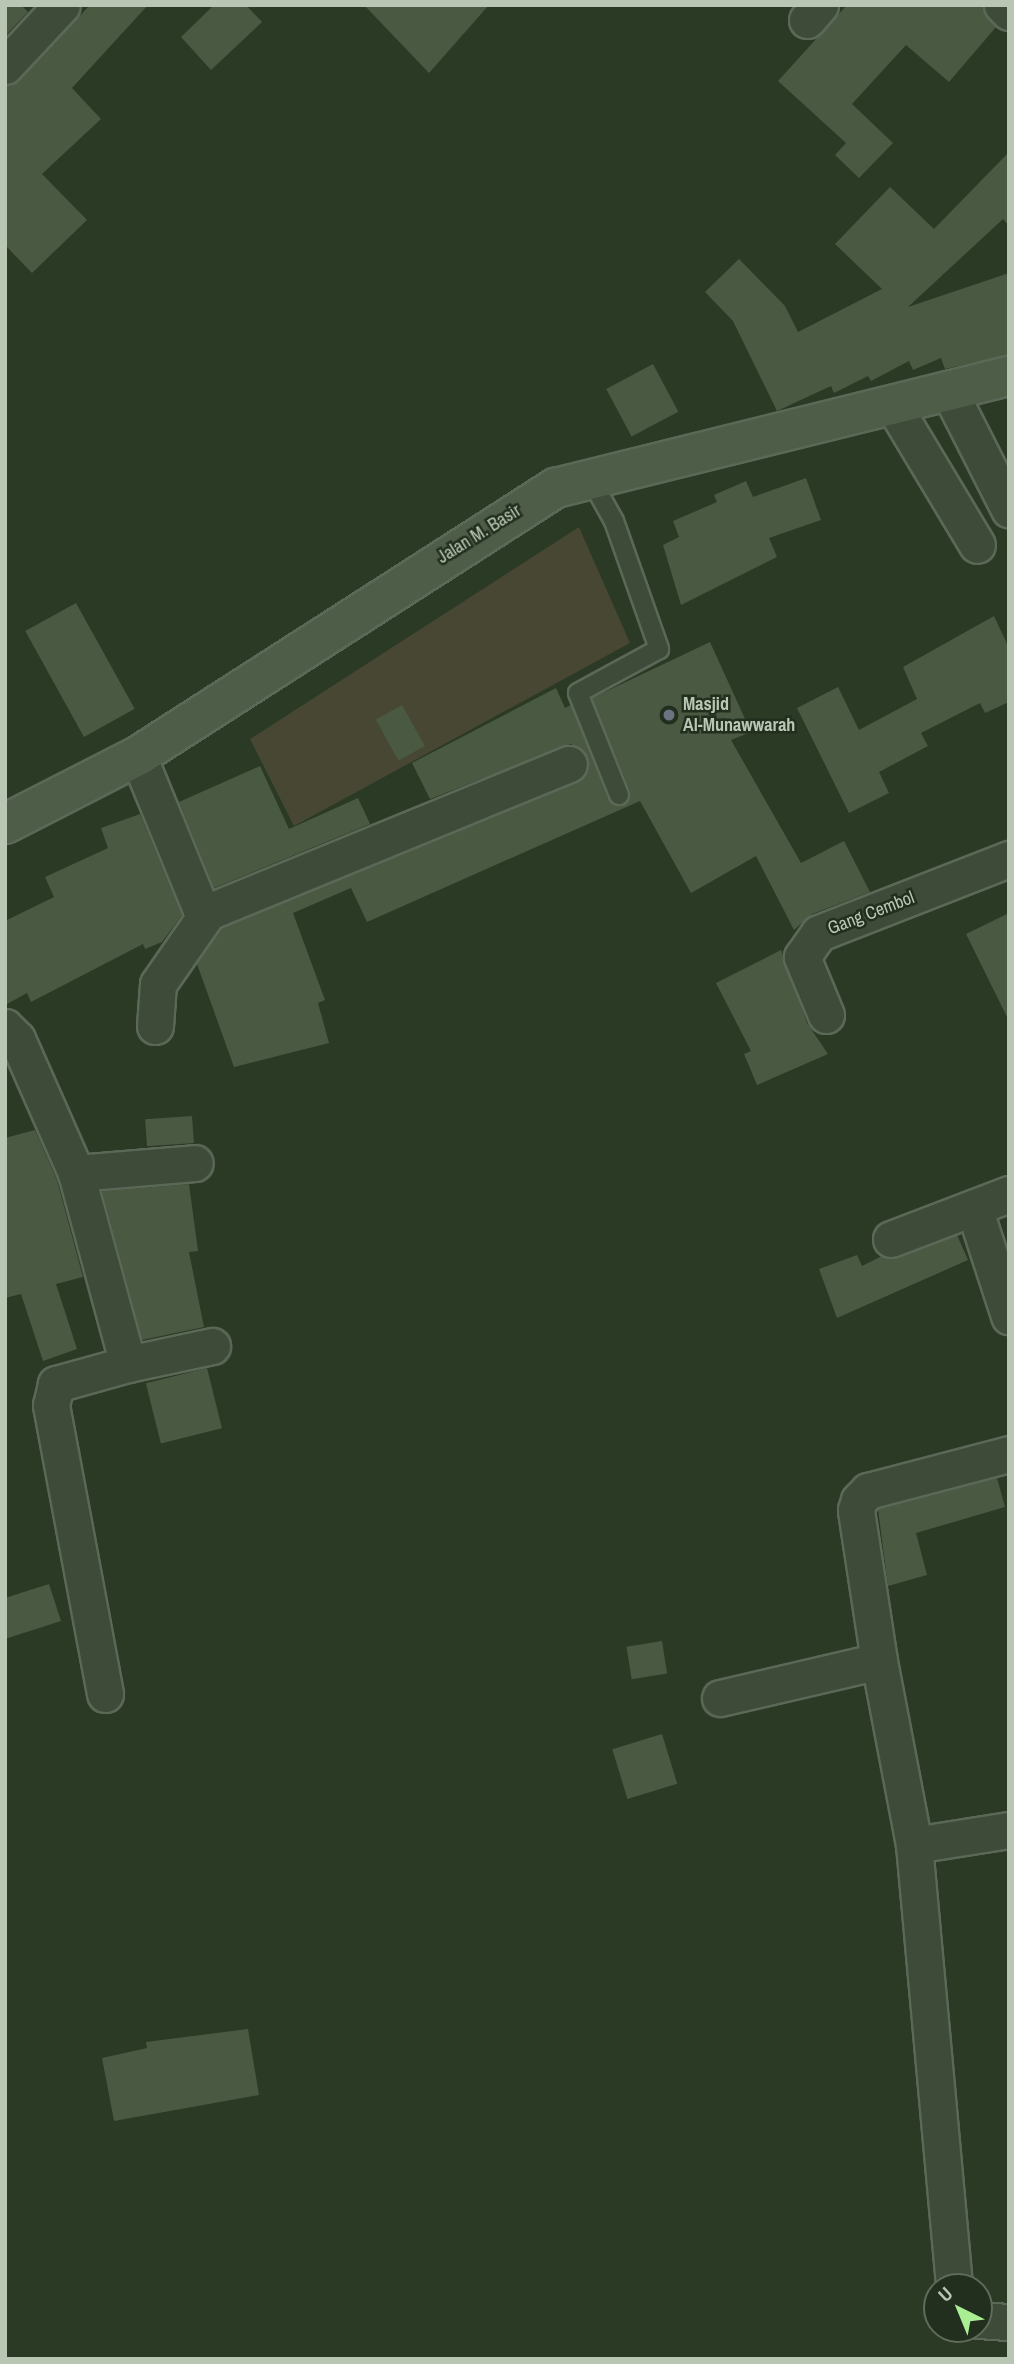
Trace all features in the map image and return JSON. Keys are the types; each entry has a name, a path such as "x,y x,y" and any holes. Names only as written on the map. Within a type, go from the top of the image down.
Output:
{"main road":[{"name":"Jalan M. Basir","path":"5,824 138,756 517,510 590,478 1009,376"}],"street":[{"path":"5,66 62,5"},
{"path":"1002,5 1009,12"},
{"path":"948,389 1009,509"},
{"path":"893,405 977,545"},
{"path":"138,756 200,907 208,912"},
{"path":"155,1027 158,984 208,912 569,764"},
{"name":"Gang Cembol","path":"825,1015 802,957 819,933 1009,859"},
{"path":"5,1027 17,1038 76,1173 128,1364"},
{"path":"76,1173 195,1163"},
{"path":"891,1239 1009,1194"},
{"path":"974,1208 1009,1316"},
{"path":"105,1694 51,1405 56,1384 128,1364 212,1346"},
{"path":"953,2273 914,1845 879,1661 856,1510 859,1500 868,1492 1009,1454"},
{"path":"720,1698 879,1661"},
{"path":"914,1845 1009,1830"}],"lane":[{"path":"590,478 614,521 659,649 578,693 619,795"}],"green space":[{"path":"579,527 630,643 294,826 250,739"}],"building":[{"path":"5,5 21,5 28,12 5,36"},
{"path":"90,5 148,5 72,88 101,119 42,174 87,220 32,273 5,245 5,86 20,80"},
{"path":"214,5 246,5 262,22 211,70 181,37"},
{"path":"364,5 489,5 429,73"},
{"path":"847,5 982,5 996,27 949,82 906,45 852,104 893,143 859,178 835,155 846,143 778,81"},
{"path":"1009,152 1009,226 1003,219 908,307 1009,273 1009,355 945,369 941,358 913,370 909,361 871,381 868,376 834,393 831,386 777,411 733,321 705,292 739,259 785,306 798,332 882,289 835,244 890,187 934,229"},
{"path":"653,364 678,412 632,437 606,389"},
{"path":"806,478 821,520 769,538 777,557 681,605 663,545 679,537 673,521 717,502 714,495 746,481 753,497"},
{"path":"76,603 135,709 84,737 25,631"},
{"path":"994,616 1009,648 1009,702 985,713 980,703 921,733 928,746 879,772 889,793 849,813 797,708 838,687 859,730 917,699 903,667"},
{"path":"710,642 751,732 731,740 801,863 844,841 870,892 812,914 794,930 756,856 691,893 640,801 367,922 351,888 293,913 325,1000 318,1003 329,1043 234,1067 197,964 221,928 577,782 585,776 588,757 571,744 430,799 412,763 556,688 565,708 571,705 608,799 624,805 630,791 592,698"},
{"path":"402,705 425,746 399,761 376,720"},
{"path":"260,766 289,829 358,798 370,824 214,888 179,802"},
{"path":"140,814 182,915 162,942 145,949 143,944 31,1002 27,993 5,1005 5,921 54,897 45,877 108,848 101,828"},
{"path":"1009,913 1009,1021 966,934"},
{"path":"781,950 807,1023 828,1054 757,1085 744,1054 751,1051 716,983"},
{"path":"192,1116 194,1143 147,1146 145,1119"},
{"path":"35,1130 57,1180 83,1277 56,1284 77,1349 43,1361 21,1294 5,1298 5,1138"},
{"path":"189,1184 198,1251 189,1252 204,1327 142,1340 102,1191"},
{"path":"957,1235 968,1260 837,1318 819,1269 857,1255 862,1266 882,1256 898,1258"},
{"path":"207,1368 222,1428 161,1443 146,1383"},
{"path":"997,1478 1005,1507 916,1533 927,1575 888,1586 878,1509"},
{"path":"49,1584 61,1621 5,1639 5,1598"},
{"path":"662,1641 667,1674 632,1679 626,1647"},
{"path":"662,1734 677,1784 627,1799 612,1749"},
{"path":"248,2029 259,2095 114,2121 102,2058 147,2048 146,2042"}],"place":[{"name":"Masjid Al-Munawwarah","path":"669,715"}]}
